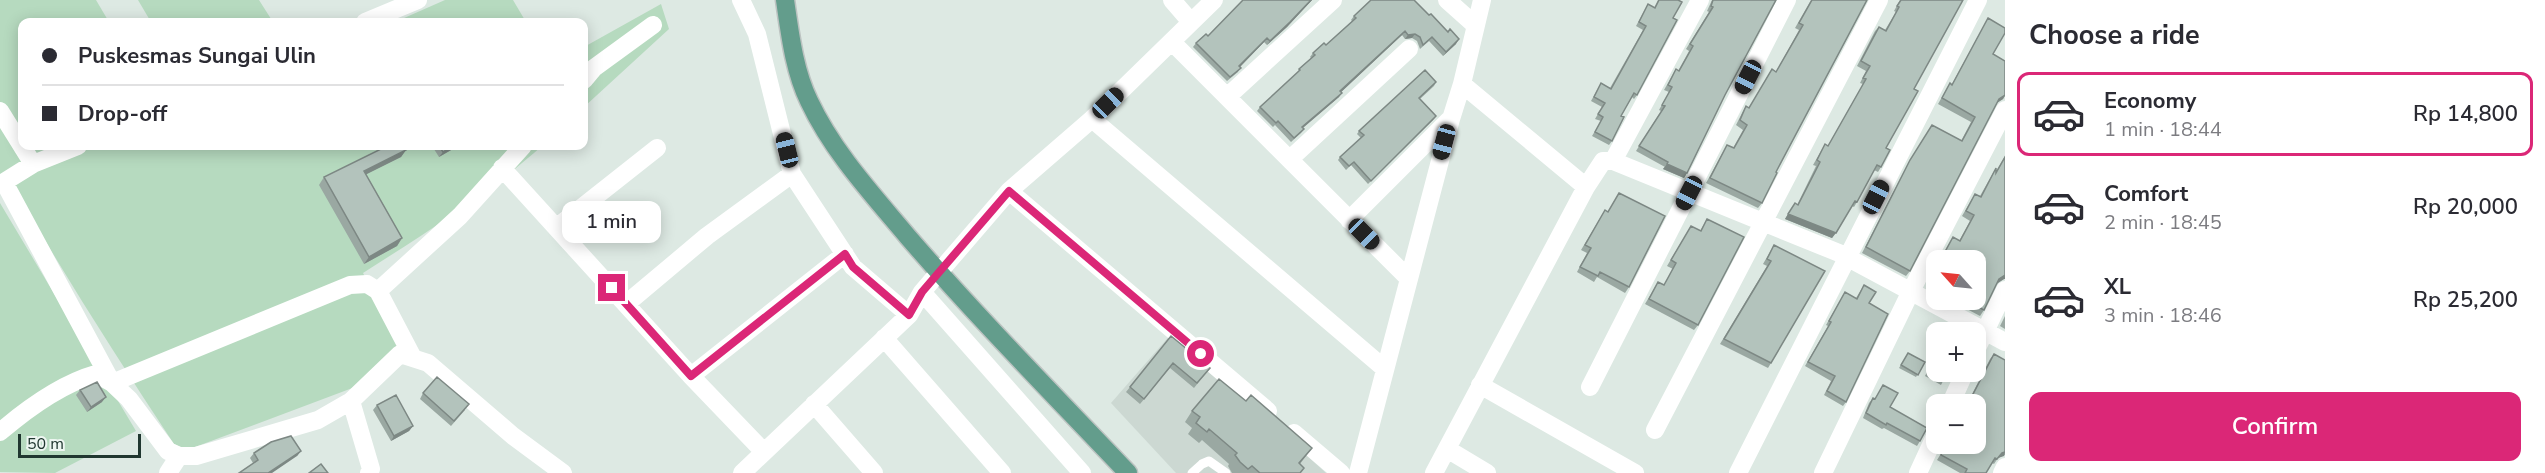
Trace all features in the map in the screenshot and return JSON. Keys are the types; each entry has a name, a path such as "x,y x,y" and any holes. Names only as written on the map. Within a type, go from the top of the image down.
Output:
{"main road":[{"path":"785,0 791,46 808,99 822,126 848,165 939,272 1128,473"}],"street":[{"path":"375,18 418,0"},
{"path":"741,0 758,34 792,174 853,267 909,315"},
{"path":"1172,0 1191,22"},
{"path":"745,472 909,315 922,292 1009,191 1092,119 1214,0"},
{"path":"1227,97 1333,0"},
{"path":"1447,0 1475,25"},
{"path":"1358,473 1450,119 1462,84 1482,0"},
{"path":"1613,161 1700,0"},
{"path":"1590,387 1787,0"},
{"path":"1656,430 1879,0"},
{"path":"1738,473 1978,0"},
{"path":"588,76 653,25"},
{"path":"1172,42 1408,279"},
{"path":"1290,159 1409,49"},
{"path":"1462,84 1586,187"},
{"path":"1823,473 1911,291 2005,110"},
{"path":"0,111 18,140"},
{"path":"1092,119 1385,369"},
{"path":"1349,219 1450,119"},
{"path":"557,227 657,148"},
{"path":"24,150 33,164"},
{"path":"68,150 33,164 4,182 112,383"},
{"path":"378,291 460,216 519,150"},
{"path":"1434,473 1586,187 1603,161 1613,161 1846,257 1968,322"},
{"path":"502,168 691,376 764,452"},
{"path":"626,304 707,236 792,174"},
{"path":"1009,191 1341,473"},
{"path":"691,376 845,254"},
{"path":"112,383 350,285 367,284 378,291 412,356"},
{"path":"1986,327 2005,290"},
{"path":"922,292 1082,473"},
{"path":"1986,332 2005,342"},
{"path":"884,338 1002,473"},
{"path":"168,473 191,461 318,420 351,401 400,354 428,363 513,436 563,473"},
{"path":"0,432 18,416 75,380 96,374 112,383 129,399 168,451 191,461"},
{"path":"1480,385 1635,473"},
{"path":"351,401 371,472"},
{"path":"814,404 874,473"},
{"path":"1447,449 1486,473"},
{"path":"1918,473 1927,454"},
{"path":"2002,473 2005,467"}],"lane":[{"path":"1192,473 1202,464 1209,462 1226,473"}],"shaded area":[{"path":"1172,333 1326,473 1176,473 1111,403"}],"green space":[{"path":"0,0 96,0 107,18 18,18 18,150 61,150 0,185"},
{"path":"138,0 259,0 270,18 149,18"},
{"path":"445,0 513,0 524,18 404,18"},
{"path":"661,4 669,29 588,103 588,45"},
{"path":"78,150 537,150 478,197 363,273 404,351 379,378 187,450 174,444 71,284 13,185 41,164"},
{"path":"0,203 136,431 55,473 0,472"}],"building":[{"path":"1243,0 1311,0 1270,41 1267,38 1230,77 1196,43 1206,34 1208,36"},
{"path":"1371,0 1414,0 1448,32 1450,29 1459,39 1446,52 1432,37 1423,45 1420,37 1415,34 1408,35 1405,31 1340,91 1342,93 1302,127 1304,129 1294,138 1260,107 1315,55 1313,53 1324,43 1326,45 1356,18 1354,16"},
{"path":"1659,0 1682,2 1673,18 1677,20 1637,95 1634,93 1621,116 1624,117 1612,141 1595,132 1603,117 1598,114 1605,103 1594,97 1601,83 1611,89 1646,26 1639,22 1648,4 1655,8"},
{"path":"1713,0 1776,0 1725,95 1687,173 1667,164 1668,162 1639,146 1665,106 1662,105 1672,87 1668,85 1676,69 1679,71 1693,46 1690,44 1713,7 1711,6"},
{"path":"1812,0 1867,0 1776,172 1762,203 1710,178 1727,145 1734,148 1747,125 1740,120 1746,106 1749,108 1772,69 1776,72 1803,25 1799,23"},
{"path":"1901,0 1963,0 1914,89 1918,91 1886,148 1890,150 1881,167 1877,165 1857,202 1855,201 1836,233 1788,214 1795,203 1798,205 1820,162 1817,160 1825,144 1828,146 1866,79 1863,78 1870,66 1861,61 1879,27 1886,31"},
{"path":"1988,18 2005,28 2005,33 1993,54 2005,61 2005,95 1999,99 1910,271 1866,247 1910,160 1932,125 1962,141 1975,117 1942,98 1950,83 1952,85"},
{"path":"1425,70 1436,82 1419,98 1436,116 1371,181 1354,162 1349,166 1340,157 1364,135 1359,131"},
{"path":"379,150 406,150 364,171 402,238 369,257 324,177"},
{"path":"2005,157 2005,275 1999,279 1986,306 1986,250 1946,250 1953,237 1960,241 1974,215 1966,211 1975,194 1981,197 1996,168 1996,173"},
{"path":"1619,193 1665,216 1629,287 1600,272 1598,276 1580,267 1591,248 1585,245 1605,210 1608,212"},
{"path":"1707,219 1744,237 1698,325 1649,299 1658,282 1664,285 1676,263 1671,260 1691,226 1701,231"},
{"path":"1774,245 1825,271 1771,363 1724,339 1771,261 1767,259"},
{"path":"1864,285 1876,292 1869,303 1888,314 1846,402 1827,391 1835,376 1808,362 1845,292 1857,299"},
{"path":"1171,336 1210,368 1197,383 1173,363 1144,399 1130,387"},
{"path":"1908,353 1925,362 1918,375 1901,365"},
{"path":"1994,354 2005,360 2005,452 1997,459 1995,458 1986,473 1965,473 1967,469 1941,455 1986,454 1986,394 1973,394 1979,382 1986,382 1986,369"},
{"path":"437,377 469,404 454,421 423,393"},
{"path":"1219,379 1246,401 1251,395 1312,448 1299,463 1304,468 1300,473 1260,473 1252,466 1248,469 1235,455 1237,453 1209,429 1207,432 1196,423 1200,417 1192,411"},
{"path":"97,382 106,397 91,407 80,390"},
{"path":"1883,385 1898,393 1890,407 1926,427 1920,441 1866,413 1873,398 1875,399"},
{"path":"396,395 413,426 394,436 377,405"},
{"path":"291,436 301,451 268,473 239,473 258,460 254,453 271,442"},
{"path":"321,464 328,473 309,473"}],"route":[{"path":"612,288 691,376 845,254 853,267 909,315 922,292 1009,191 1201,354"}]}
